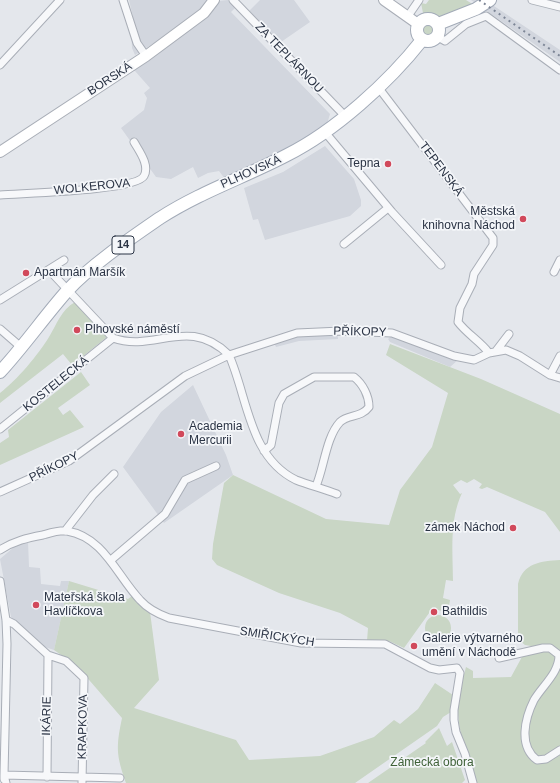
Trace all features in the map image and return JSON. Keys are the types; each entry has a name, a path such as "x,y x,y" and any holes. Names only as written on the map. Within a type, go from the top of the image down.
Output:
{"main road":[{"path":"438,24 476,9 490,0"},
{"path":"429,19 438,24 439,30 436,36 430,40 422,40 417,34 418,24 423,20 429,19"},
{"name":"PLHOVSKÁ","path":"68,290 92,268 160,218 215,188 289,155 324,131 345,116 378,88 422,40"},
{"name":"14","path":"0,372 22,348 68,290"}],"street":[{"path":"0,65 60,0"},
{"path":"123,0 137,42 146,56"},
{"name":"BORSKÁ","path":"0,152 146,56 204,13 214,0"},
{"name":"ZA TEPLÁRNOU","path":"233,0 345,116"},
{"path":"384,0 418,24"},
{"path":"408,16 419,0"},
{"path":"532,0 560,7"},
{"path":"552,0 560,7"},
{"path":"436,36 444,41 466,24 486,16 560,70"},
{"name":"TEPENSKÁ","path":"378,88 493,238 493,245 474,274 472,284 460,308 458,322 465,331 493,352"},
{"path":"324,131 388,208 441,265"},
{"name":"WOLKEROVA","path":"0,195 103,188 139,182 144,176 145,165 134,142"},
{"path":"344,244 388,208"},
{"path":"0,300 64,260"},
{"path":"554,272 558,262"},
{"path":"49,270 113,338 122,341 134,342 175,336 192,336 213,342 229,355 254,431 264,451 273,463 297,480 337,494"},
{"path":"0,329 22,348"},
{"name":"PŘÍKOPY","path":"0,492 69,461 185,376 229,355 297,333 341,331 392,333 454,356 474,360 493,352"},
{"path":"493,352 509,334"},
{"name":"KOSTELECKÁ","path":"0,429 113,338"},
{"path":"493,352 506,350 520,356 550,375 560,378"},
{"path":"550,375 560,356"},
{"path":"264,451 271,445 281,398 307,381 320,376 354,377 359,381 366,393 369,407 362,415 347,418 339,423 328,446 321,475 316,486"},
{"path":"111,560 165,514 185,480 216,466"},
{"path":"0,550 13,542 65,531 93,495 114,474"},
{"name":"SMIŘICKÝCH","path":"65,531 82,537 94,544 111,560 140,601 158,614 168,618 301,643 385,644 430,668 439,670 455,668 460,670 454,720 457,736 465,754 472,783"},
{"path":"0,581 6,620 5,783"},
{"path":"6,620 14,624 48,655"},
{"path":"499,658 543,648 550,648 559,655 556,670 534,701 524,735 529,751 537,760 546,759 560,750"},
{"name":"KRAPKOVA","path":"48,655 66,661 84,678 82,780"},
{"name":"IKÁRIE","path":"46,777 48,655"},
{"path":"4,775 82,780 120,778"}],"shaded area":[{"path":"129,0 209,0 187,22 135,55 132,48 131,29 133,17"},
{"path":"228,0 237,6 231,12 330,114 327,124 287,153 225,179 219,171 208,173 198,178 193,167 171,179 156,177 121,128 144,110 147,98 144,93 150,88 135,71 130,71 218,1"},
{"path":"260,0 294,0 310,22 281,42 249,11"},
{"path":"471,0 485,0 560,50 560,62"},
{"path":"325,146 354,179 361,200 361,206 350,216 265,240 258,219 253,220 244,188 283,172"},
{"path":"299,332 337,332 338,339 299,341 276,347 273,340"},
{"path":"394,333 458,360 450,367 390,342 388,339"},
{"name":"Academia Mercurii","path":"193,385 226,455 233,475 164,523 123,467 161,412"},
{"name":"Mateřská škola Havlíčkova","path":"28,541 29,567 40,568 41,584 60,586 61,581 69,581 54,650 42,646 11,617 0,559 14,547"}],"green space":[{"path":"429,0 466,0 474,5 448,15 435,16 423,13 421,3 426,4"},
{"path":"426,24 430,24 434,30 430,36 426,36 422,32 422,28"},
{"path":"75,302 107,337 72,365 63,354 0,403 0,393 33,359 49,337 63,313"},
{"path":"390,344 481,379 560,414 560,532 545,512 487,487 482,489 479,488 482,484 474,479 467,483 461,480 453,485 460,494 462,493 453,525 453,581 446,580 443,598 450,600 448,612 432,609 404,648 389,641 367,641 368,628 340,613 279,593 217,565 212,559 213,544 224,483 233,475 326,519 389,525 400,490 432,447 448,393 386,355"},
{"path":"81,372 90,385 58,408 63,415 70,410 84,427 0,465 0,443 9,437 8,430"},
{"path":"560,560 560,783 475,783 463,744 458,714 459,694 466,667 473,671 473,678 511,677 523,655 537,647 525,645 518,639 518,584 520,577 528,567 534,564"},
{"path":"69,581 128,599 132,596 150,612 159,680 134,708 236,740 249,760 320,756 374,737 394,720 400,724 418,709 435,683 453,695 451,712 443,717 437,726 355,783 126,783 120,765 118,751 122,718 77,666 54,650"},
{"path":"438,615 447,619 451,628 447,637 438,641 429,637 425,628 429,619"},
{"name":"Zámecká obora","path":"439,728 447,746 452,742 465,780 462,783 368,783 426,743 425,742"}],"railway":[{"path":"479,0 560,56"}],"place":[{"name":"Tepna","path":"388,164"},
{"name":"Městská knihovna Náchod","path":"523,219"},
{"name":"Apartmán Maršík","path":"26,273"},
{"name":"Plhovské náměstí","path":"77,330"},
{"name":"Academia Mercurii","path":"181,434"},
{"name":"zámek Náchod","path":"513,528"},
{"name":"Mateřská škola Havlíčkova","path":"36,605"},
{"name":"Bathildis","path":"434,612"},
{"name":"Galerie výtvarného umění v Náchodě","path":"414,646"}]}
